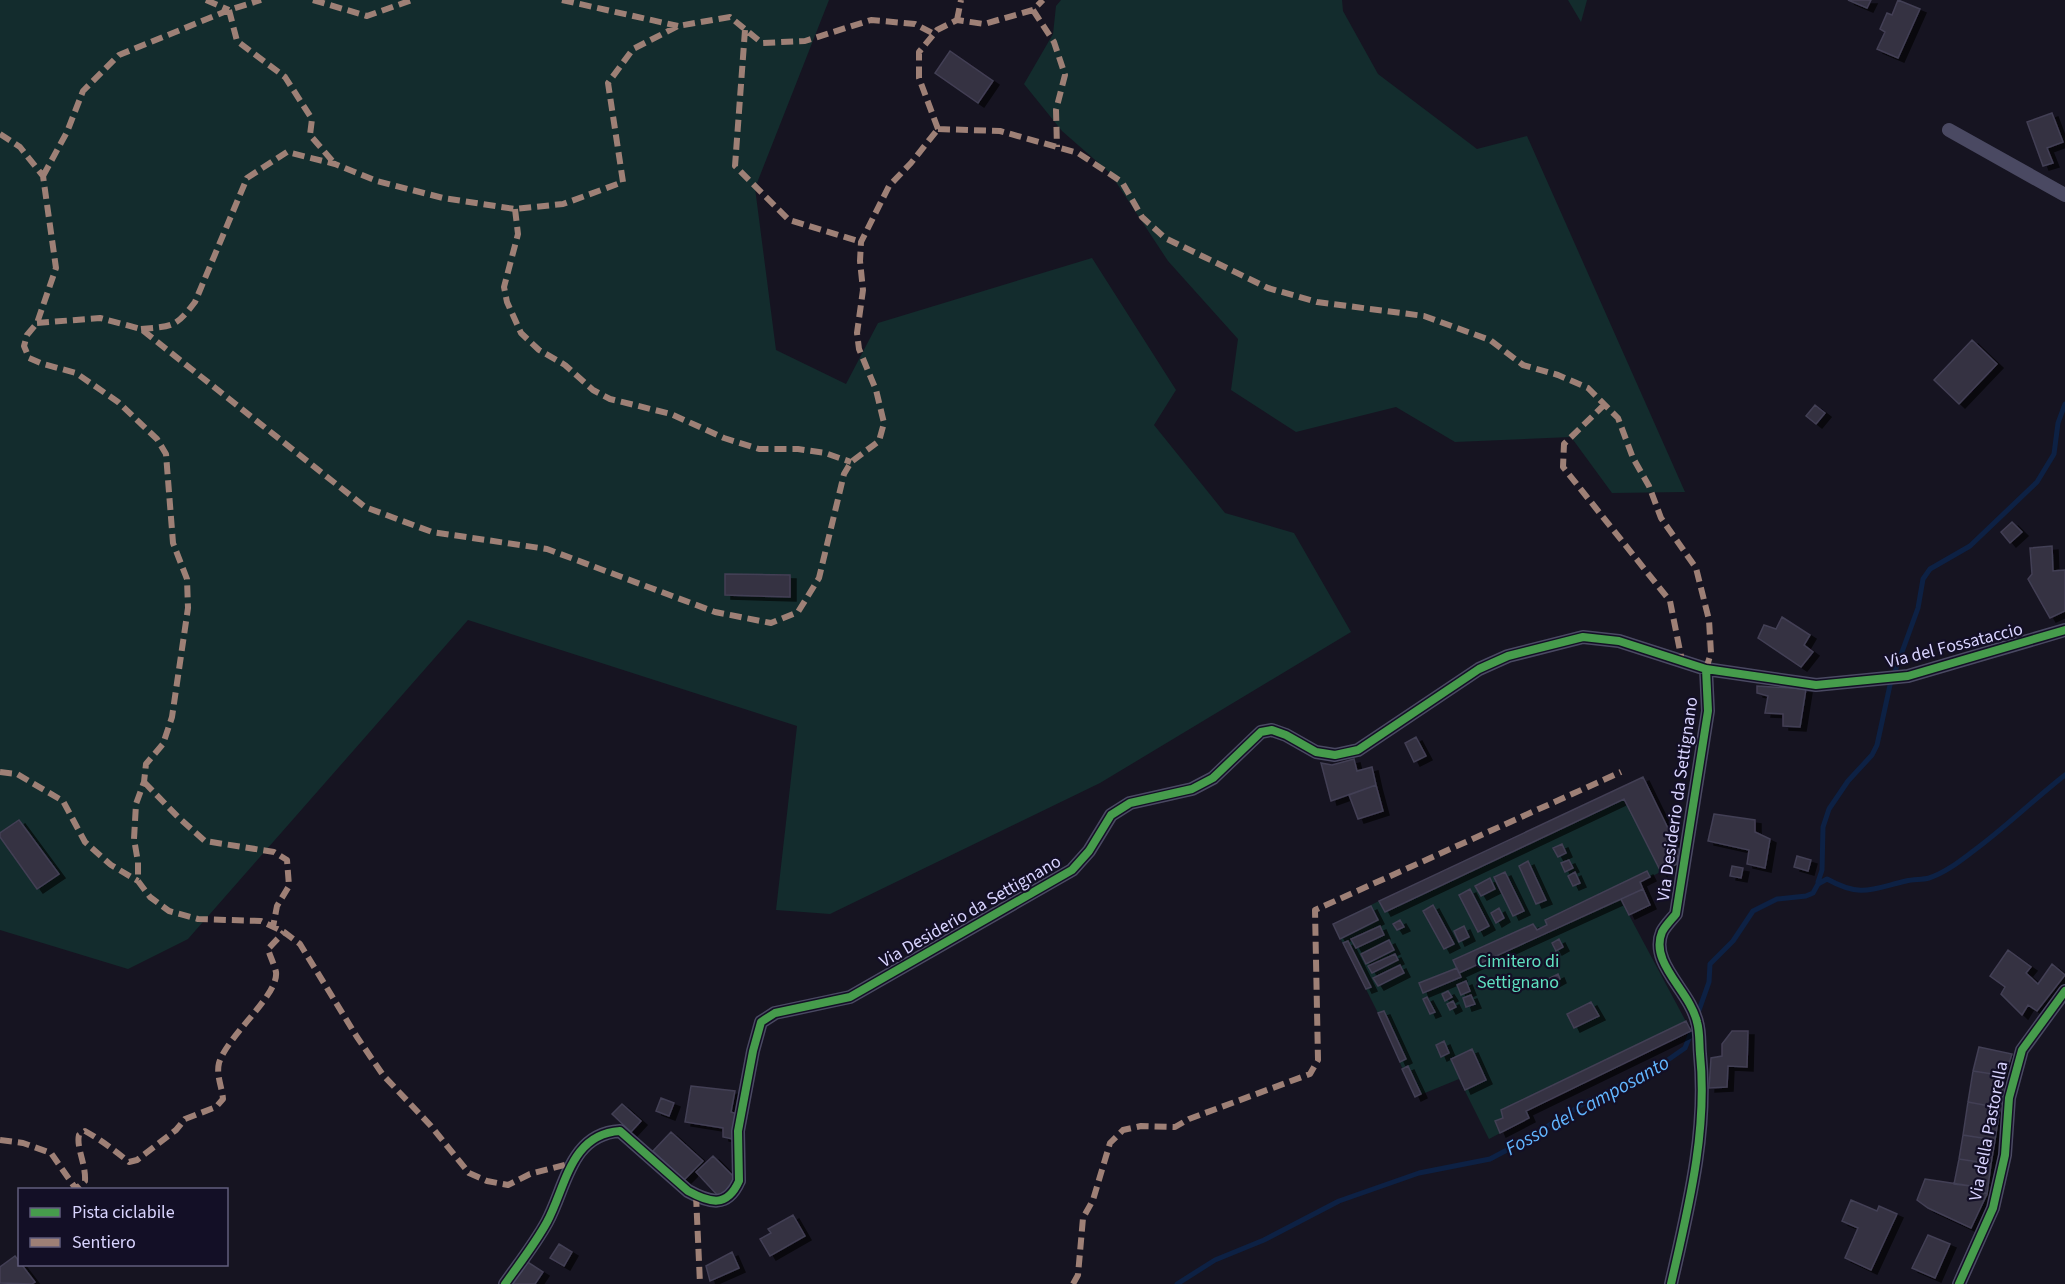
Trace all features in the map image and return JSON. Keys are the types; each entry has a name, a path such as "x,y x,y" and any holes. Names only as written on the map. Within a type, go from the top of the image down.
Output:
{"street":[{"path":"1949,130 2065,195"},
{"name":"Via del Fossataccio","path":"1706,669 1816,685 1908,676 2065,630"},
{"name":"Via Desiderio da Settignano","path":"505,1284 547,1222 572,1163 580,1150 608,1132 620,1131 688,1191 715,1202 727,1198 735,1189 738,1181 738,1131 753,1051 762,1022 775,1013 850,997 1072,870 1089,851 1111,815 1130,802 1192,789 1213,778 1261,732 1272,730 1279,732 1316,752 1335,755 1358,750 1479,669 1508,656 1582,637 1620,641 1706,669 1708,711 1676,914 1662,932 1658,951 1667,970 1686,994 1697,1021 1702,1077 1699,1139 1690,1200 1671,1284"},
{"name":"Via della Pastorella","path":"1959,1284 1993,1208 2005,1155 2009,1098 2022,1050 2065,992"}],"green space":[{"path":"0,0 829,0 755,188 776,350 846,384 878,323 1092,258 1176,390 1154,425 1225,513 1294,533 1351,632 1100,783 830,914 776,910 797,726 468,620 188,939 128,969 0,930"},
{"path":"1061,0 1342,0 1343,11 1378,74 1477,149 1527,136 1685,492 1612,493 1571,437 1455,442 1396,407 1296,432 1231,390 1238,339 1168,261 1110,173 1062,131 1024,84 1053,34 1056,6"},
{"path":"1568,0 1587,0 1581,22"},
{"name":"Cimitero di Settignano","path":"1643,777 1678,849 1677,864 1640,882 1650,905 1629,915 1691,1031 1527,1111 1529,1118 1489,1139 1459,1079 1415,1097 1378,1013 1333,924"}],"building":[{"path":"1848,0 1871,0 1867,8"},
{"path":"1898,0 1920,9 1898,58 1877,49 1885,32 1880,29 1887,13 1892,15"},
{"path":"950,51 993,81 978,103 935,73"},
{"path":"2052,113 2063,142 2047,148 2053,163 2043,166 2027,122"},
{"path":"1972,340 1997,364 1959,404 1934,380"},
{"path":"1815,405 1825,413 1816,424 1806,416"},
{"path":"2012,522 2022,532 2010,543 2001,532"},
{"path":"2052,546 2053,571 2065,570 2065,611 2050,618 2028,579 2032,574 2030,548"},
{"path":"725,574 790,575 790,597 725,595"},
{"path":"1782,617 1810,635 1804,645 1813,652 1801,667 1758,638 1764,625 1776,629"},
{"path":"1757,686 1806,689 1800,727 1783,726 1783,714 1765,713 1768,696 1757,693"},
{"path":"1416,737 1426,756 1414,762 1405,743"},
{"path":"1354,759 1357,771 1372,767 1376,785 1331,801 1321,763 1332,765"},
{"path":"1643,777 1678,849 1677,864 1661,872 1624,799 1385,912 1379,901"},
{"path":"1376,785 1383,811 1358,819 1349,795"},
{"path":"1714,814 1755,820 1755,832 1770,839 1765,868 1747,864 1749,850 1708,841"},
{"path":"19,820 59,874 37,889 0,837 0,833"},
{"path":"1562,844 1566,853 1558,857 1553,848"},
{"path":"1797,856 1811,860 1808,871 1794,867"},
{"path":"1569,860 1573,868 1565,872 1561,863"},
{"path":"1528,861 1546,900 1536,904 1519,866"},
{"path":"1732,866 1743,868 1741,878 1730,876"},
{"path":"1647,871 1650,877 1640,882 1643,889 1459,973 1453,960 1533,924 1537,930 1547,925 1545,920"},
{"path":"1505,872 1524,911 1513,916 1494,877"},
{"path":"1575,872 1580,883 1573,886 1568,876"},
{"path":"1490,878 1495,889 1481,896 1475,886"},
{"path":"1470,889 1489,926 1478,932 1459,895"},
{"path":"1643,889 1650,905 1629,915 1621,899"},
{"path":"1433,905 1454,944 1444,949 1423,911"},
{"path":"1371,906 1378,920 1340,939 1333,924"},
{"path":"1499,908 1504,918 1496,923 1491,913"},
{"path":"1400,920 1404,927 1397,930 1393,924"},
{"path":"1380,926 1384,935 1356,948 1351,939"},
{"path":"1464,926 1469,937 1459,942 1454,931"},
{"path":"1559,939 1563,947 1556,951 1552,943"},
{"path":"1389,940 1394,950 1366,964 1361,954"},
{"path":"1348,941 1371,987 1366,989 1343,943"},
{"path":"2008,950 2031,967 2026,973 2038,984 2052,964 2065,975 2037,1011 2028,1005 2022,1015 2001,994 2005,987 1990,976"},
{"path":"1395,954 1398,960 1372,973 1368,966"},
{"path":"1400,965 1404,973 1378,986 1373,978"},
{"path":"1457,968 1461,977 1423,993 1419,983"},
{"path":"1558,974 1560,979 1551,984 1548,979"},
{"path":"1466,981 1470,991 1461,995 1457,985"},
{"path":"1448,991 1452,997 1445,1001 1442,994"},
{"path":"1471,995 1475,1004 1466,1007 1463,998"},
{"path":"1427,997 1435,1012 1430,1014 1423,999"},
{"path":"1453,1001 1456,1007 1450,1010 1447,1004"},
{"path":"1591,1002 1599,1016 1574,1028 1567,1014"},
{"path":"1384,1011 1406,1059 1400,1062 1378,1013"},
{"path":"1686,1021 1691,1031 1526,1111 1529,1118 1500,1133 1495,1121 1503,1118 1501,1110"},
{"path":"1732,1031 1748,1031 1747,1067 1728,1066 1727,1087 1709,1088 1711,1058 1722,1056 1722,1044"},
{"path":"1444,1041 1449,1053 1441,1057 1436,1045"},
{"path":"1979,1047 2012,1054 2005,1076 1973,1071"},
{"path":"1472,1049 1486,1080 1465,1090 1451,1059"},
{"path":"1408,1066 1421,1094 1415,1097 1402,1069"},
{"path":"1973,1071 2005,1076 2000,1108 1968,1102"},
{"path":"691,1086 735,1091 731,1112 737,1114 733,1139 723,1137 723,1128 685,1122"},
{"path":"661,1098 674,1103 669,1116 656,1111"},
{"path":"1968,1102 2000,1108 1995,1140 1963,1135"},
{"path":"622,1104 641,1121 631,1132 612,1114"},
{"path":"671,1132 703,1161 684,1180 653,1151"},
{"path":"1963,1135 1995,1140 1991,1164 1959,1159"},
{"path":"713,1156 738,1181 720,1198 696,1172"},
{"path":"1959,1159 1991,1164 1987,1194 1971,1186 1954,1184"},
{"path":"1925,1179 1971,1186 1987,1194 1971,1228 1928,1208 1917,1200"},
{"path":"1851,1200 1877,1211 1879,1206 1897,1214 1871,1270 1845,1258 1858,1228 1842,1221"},
{"path":"793,1215 805,1236 770,1256 760,1239 771,1233 768,1229"},
{"path":"1928,1235 1950,1244 1935,1278 1912,1268"},
{"path":"559,1244 572,1252 564,1266 550,1258"},
{"path":"732,1252 739,1268 710,1281 706,1266"},
{"path":"15,1256 18,1266 23,1266 35,1282 32,1284 0,1283 0,1267"},
{"path":"526,1261 543,1272 535,1284 510,1284"}],"waterway":[{"path":"1818,882 1822,870 1823,827 1829,809 1848,781 1872,755 1877,745 1890,685 1918,608 1923,579 1930,569 1970,546 2037,482 2054,454 2058,423 2065,404"},
{"name":"Fosso del Camposanto","path":"1698,1013 1709,982 1710,964 1733,941 1753,911 1777,899 1806,896 1813,893 1818,884 1827,879 1849,888 1866,890 1935,876 1952,867 1984,843 2065,775"},
{"name":"Fosso del Camposanto","path":"1177,1284 1215,1260 1264,1240 1339,1201 1419,1173 1490,1159 1524,1141 1583,1104 1662,1064 1685,1048 1693,1028"}],"marked path":[{"path":"206,0 229,10"},
{"path":"43,176 67,132 83,91 119,55 229,10 261,0"},
{"path":"313,0 367,16 412,0"},
{"path":"562,0 678,26"},
{"path":"957,20 961,0"},
{"path":"938,129 919,78 919,52 937,30 957,20 984,24 1033,10 1043,0"},
{"path":"229,10 237,41 285,77 312,119 310,135 335,164"},
{"path":"1033,10 1054,42 1065,75 1056,110 1057,147"},
{"path":"141,329 167,326 178,321 188,311 195,302 247,178 287,152 335,164 377,181 443,198 515,209 563,204 623,182 608,83 633,49 678,26 730,17 762,43 805,41 871,20 915,24 934,34"},
{"path":"745,30 735,166 789,220 861,242"},
{"path":"938,129 1000,131 1078,153 1122,182 1142,217 1165,238 1268,288 1317,302 1424,316 1490,340 1523,365 1558,375 1588,388 1618,418 1633,458 1649,486 1661,518 1696,568 1709,620 1711,653 1706,669"},
{"path":"37,323 100,318 141,329 365,507 432,532 547,549 715,612 771,623 798,612 819,578 844,474 851,462 879,441 884,423 876,390 859,349 857,333 863,290 861,242 889,186 938,129"},
{"path":"0,134 20,147 43,176 56,268 37,323 27,335 24,346 29,358 76,373 118,402 157,439 166,454 173,543 187,579 188,608 172,717 163,744 146,764 144,782 136,804 134,839 138,862 138,881 150,897 169,911 198,919 261,921 284,932 300,944 383,1075 431,1126 469,1173 487,1181 508,1185 530,1174 572,1163"},
{"path":"515,209 518,234 504,287 507,302 521,333 539,350 565,365 593,390 610,399 671,414 724,438 759,449 798,449 825,453 851,462"},
{"path":"1605,404 1564,444 1563,467 1670,601 1682,661"},
{"path":"0,772 17,774 63,801 85,842 111,865 138,881"},
{"path":"1073,1284 1078,1275 1083,1218 1093,1200 1110,1143 1123,1130 1141,1126 1175,1127 1189,1119 1310,1074 1318,1060 1315,910 1621,772"},
{"path":"144,782 205,841 274,852 287,860 289,886 277,906 273,927"},
{"path":"77,1188 85,1181 78,1140 79,1135 85,1131 129,1162 137,1160 176,1130 185,1119 216,1107 223,1099 219,1063 224,1052 261,1004 275,981 276,972 268,949 284,932"},
{"path":"0,1140 23,1143 51,1153 75,1188"},
{"path":"696,1195 700,1284"}],"cycle path":[{"path":"505,1284 547,1222 572,1164 590,1142 603,1134 620,1131 688,1191 717,1201 729,1196 739,1181 738,1131 753,1051 761,1022 775,1013 850,997 1072,870 1089,851 1111,815 1130,803 1192,789 1213,778 1261,732 1272,730 1286,735 1316,752 1335,755 1358,750 1479,669 1508,656 1583,637 1619,641 1706,669 1816,685 1908,676 2065,630"},
{"path":"1671,1284 1695,1170 1702,1083 1697,1022 1687,999 1666,966 1659,943 1662,932 1676,914 1708,711 1706,669"},
{"path":"1959,1284 1993,1208 2005,1155 2009,1098 2022,1050 2065,991"}]}
